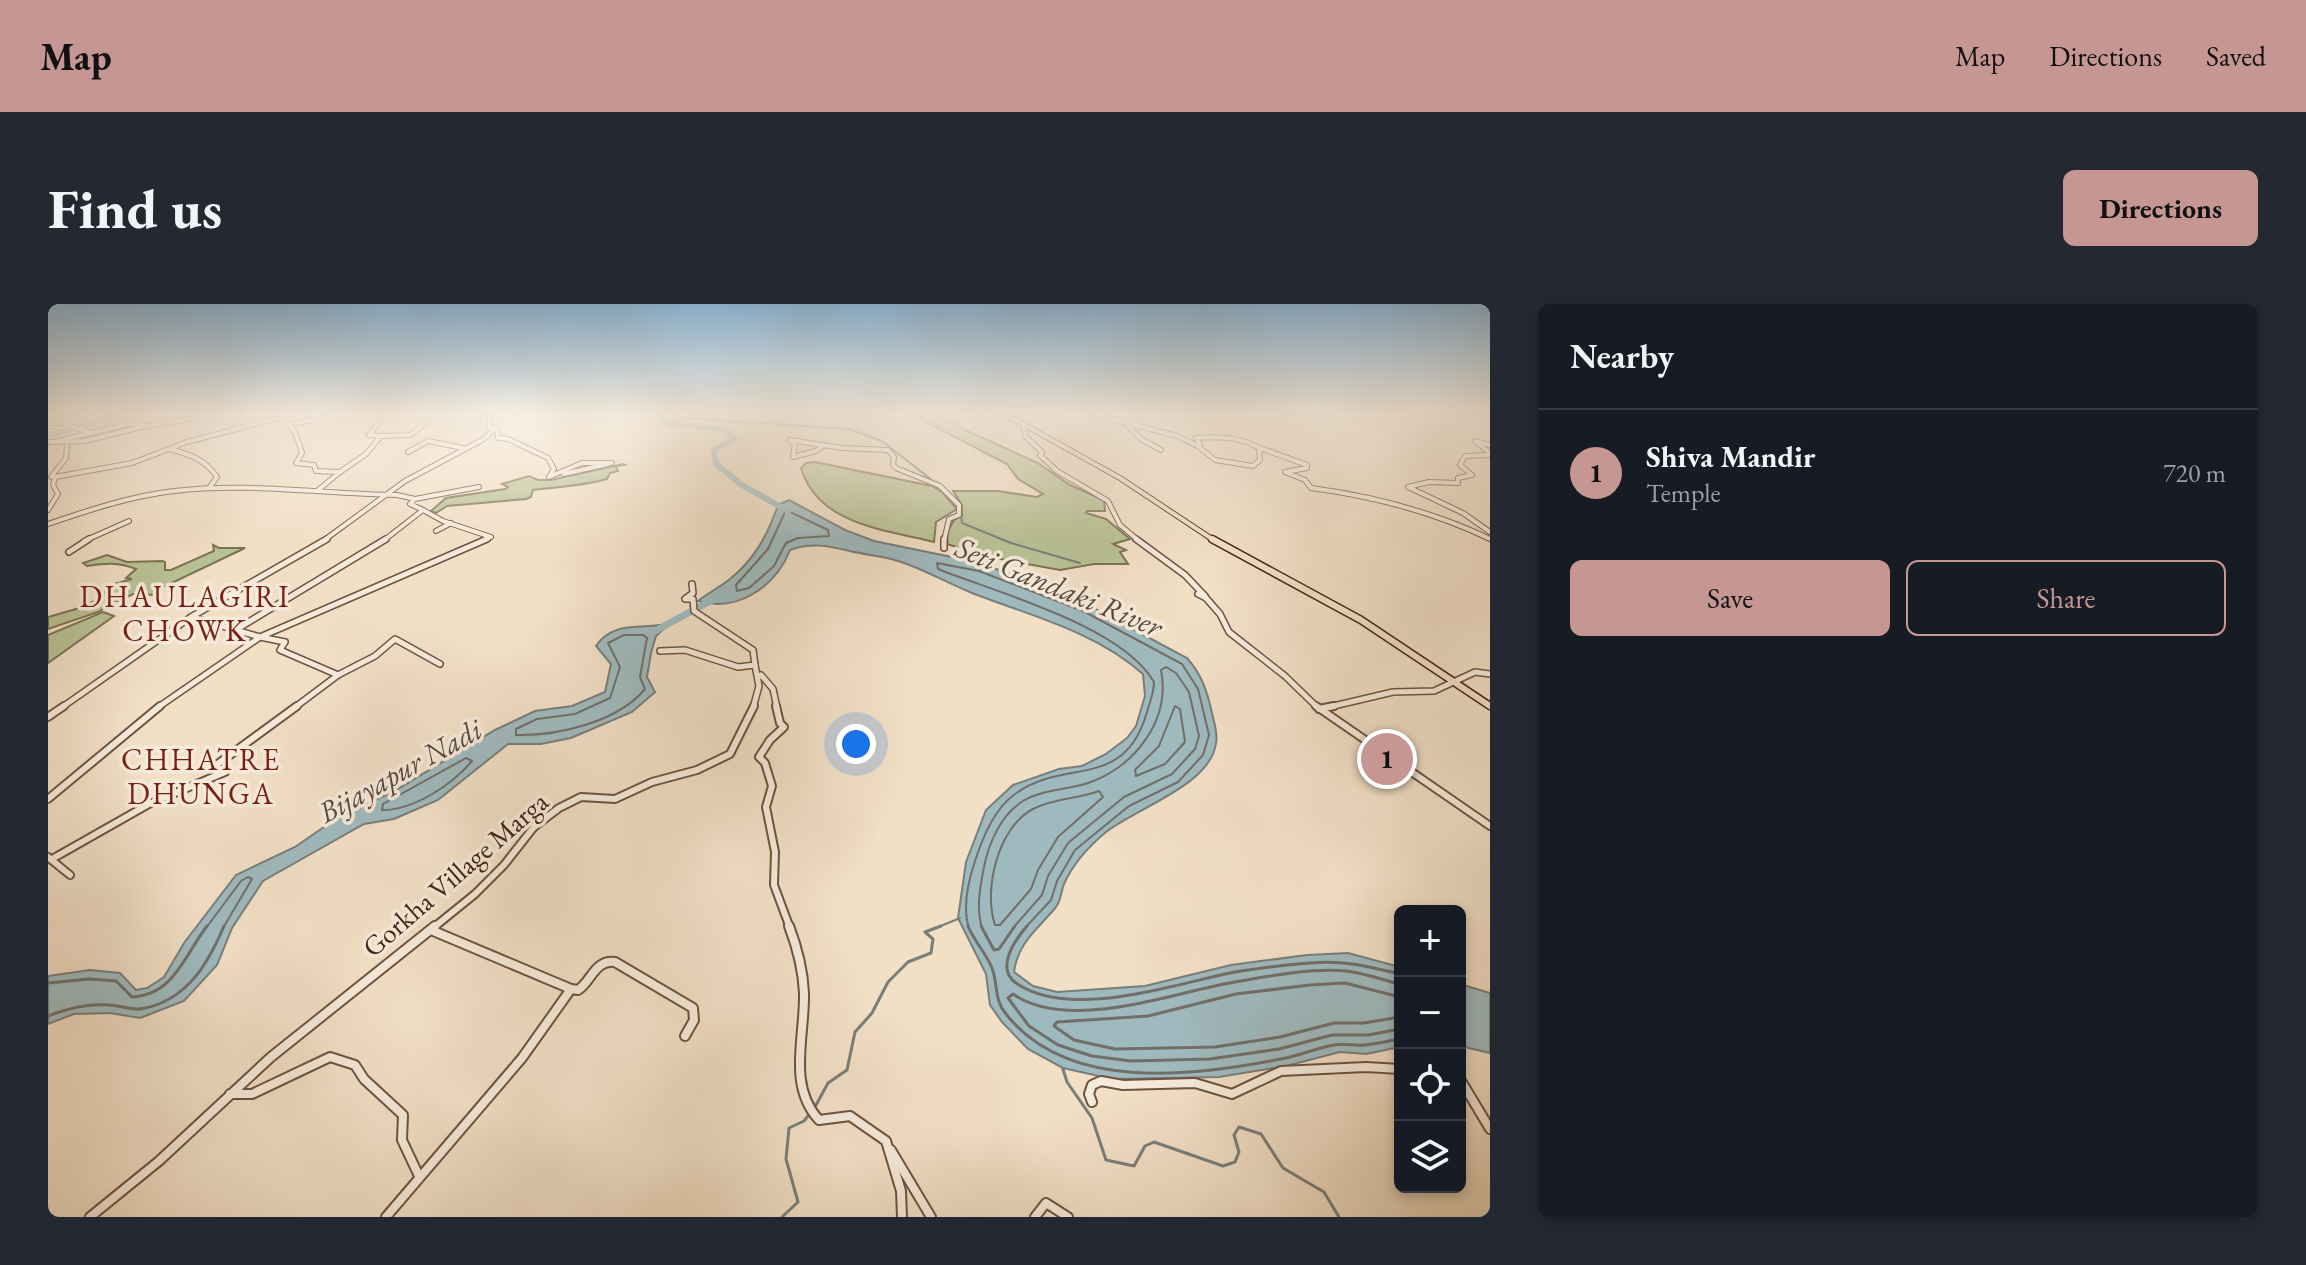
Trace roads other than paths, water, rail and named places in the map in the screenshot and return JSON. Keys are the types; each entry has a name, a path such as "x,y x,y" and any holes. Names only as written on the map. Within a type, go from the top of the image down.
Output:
{"main road":[{"path":"1081,457 1120,478 1208,537 1361,620 1490,706"}],"street":[{"path":"51,477 66,457"},
{"path":"51,477 132,463 149,457"},
{"path":"198,457 211,466 217,477 209,488"},
{"path":"300,457 296,463 314,465 316,471 340,472"},
{"path":"317,491 362,457"},
{"path":"48,717 191,617 337,533 385,495 449,457"},
{"path":"545,457 554,469 549,477 582,463 612,463 564,474"},
{"path":"894,457 896,468 933,482 948,492 961,511 949,519 944,533 944,548"},
{"path":"1042,457 1063,476 1109,503 1120,526 1178,566 1220,614 1229,632 1285,676 1319,709 1490,826"},
{"path":"1211,457 1250,466 1260,457"},
{"path":"1283,457 1307,465 1307,468 1285,472 1305,480 1311,488 1357,494 1463,526 1490,539"},
{"path":"1465,457 1460,465 1472,475 1458,478 1458,483 1429,482 1408,488 1463,513 1490,532"},
{"path":"48,510 58,494 51,477"},
{"path":"48,521 55,522 122,500 209,488 317,491 415,499 479,487"},
{"path":"48,799 169,698 260,637 491,537 410,504 415,499"},
{"path":"237,629 378,545 423,510"},
{"path":"69,552 84,545 82,542 129,521"},
{"path":"436,531 451,523"},
{"path":"692,584 693,593 685,599 693,599 694,611 753,650 757,669 772,685 780,723 784,727 770,740 759,757 765,763 772,786 766,807 775,852 774,885 797,948 804,992 803,1053 799,1079 802,1096 819,1120 827,1122 844,1115 858,1119 878,1133 931,1217"},
{"path":"1198,594 1206,598"},
{"path":"191,617 285,642 280,650 338,675"},
{"path":"70,875 50,858 149,804 225,772 215,766 338,675 375,656 395,639 440,664"},
{"path":"660,651 685,650 738,667 757,669"},
{"name":"Gorkha Village Marga","path":"90,1217 159,1161 230,1094 336,1003 475,894 504,865 534,827 559,808 581,797 615,799 652,782 697,770 730,754 759,690 757,669"},
{"path":"1319,709 1393,692 1434,691 1476,672 1490,674"},
{"path":"430,930 571,989 578,990 586,985 589,976 599,966 608,961 615,962 659,982 693,1008 694,1020 685,1036"},
{"path":"386,1217 522,1058 571,989"},
{"path":"230,1094 252,1094 330,1057 355,1065 360,1075 382,1092 403,1115 402,1140 419,1176"},
{"path":"1092,1102 1089,1094 1092,1085 1101,1081 1123,1085 1195,1083 1232,1094 1281,1071 1394,1069"},
{"path":"1466,1089 1490,1129"},
{"path":"891,1150 904,1205 902,1217"},
{"path":"1035,1217 1046,1203 1050,1203 1068,1217"}],"water":[{"path":"789,500 845,530 874,541 981,563 1086,604 1187,658 1200,677 1216,731 1211,758 1187,783 1119,823 1088,849 1064,884 1056,907 1024,944 1014,972 1033,986 1057,992 1145,986 1231,965 1348,953 1394,965 1394,1048 1366,1054 1340,1052 1286,1066 1219,1077 1112,1079 1063,1068 1028,1049 990,1005 986,974 958,918 966,862 986,810 1013,785 1059,769 1082,766 1106,754 1127,738 1136,726 1145,696 1143,674 1104,646 1083,636 972,593 908,564 827,546 813,545 790,550 775,575 754,594 741,600 713,604 698,601 747,563 765,536 778,505"},
{"path":"666,627 656,636 647,677 655,692 632,712 571,738 541,744 508,744 438,800 394,819 364,824 263,881 232,928 217,965 184,1001 140,1018 110,1013 74,1014 48,1024 48,976 90,970 120,973 136,990 147,988 164,977 184,943 236,875 295,847 334,820 396,790 495,730 535,711 572,706 605,692 611,664 596,646 609,633 617,630"},
{"path":"1466,986 1490,993 1490,1053 1466,1047"}],"waterway":[{"name":"Seti Gandaki River","path":"715,457 716,464 742,485 788,511"},
{"path":"902,457 933,481"},
{"path":"960,507 962,523 1011,543 1080,563"},
{"name":"Bijayapur Nadi","path":"653,632 714,599"},
{"path":"939,927 960,918"},
{"path":"815,1107 828,1083 847,1070 855,1032 872,1013 888,982 908,962 931,953 933,939 925,932 939,927"},
{"path":"1063,1069 1067,1082 1092,1118 1106,1160 1134,1166 1145,1146 1154,1142 1223,1166 1235,1162 1239,1152 1234,1135 1239,1127 1261,1134 1283,1168 1324,1192 1339,1217"},
{"path":"782,1217 798,1202 786,1159 789,1128 804,1121 811,1112"}],"place":[{"name":"Shiva Mandir","path":"1387,759"}],"district":[{"name":"DHAULAGIRI CHOWK","path":"185,614"},
{"name":"CHHATRE DHUNGA","path":"201,777"}]}
